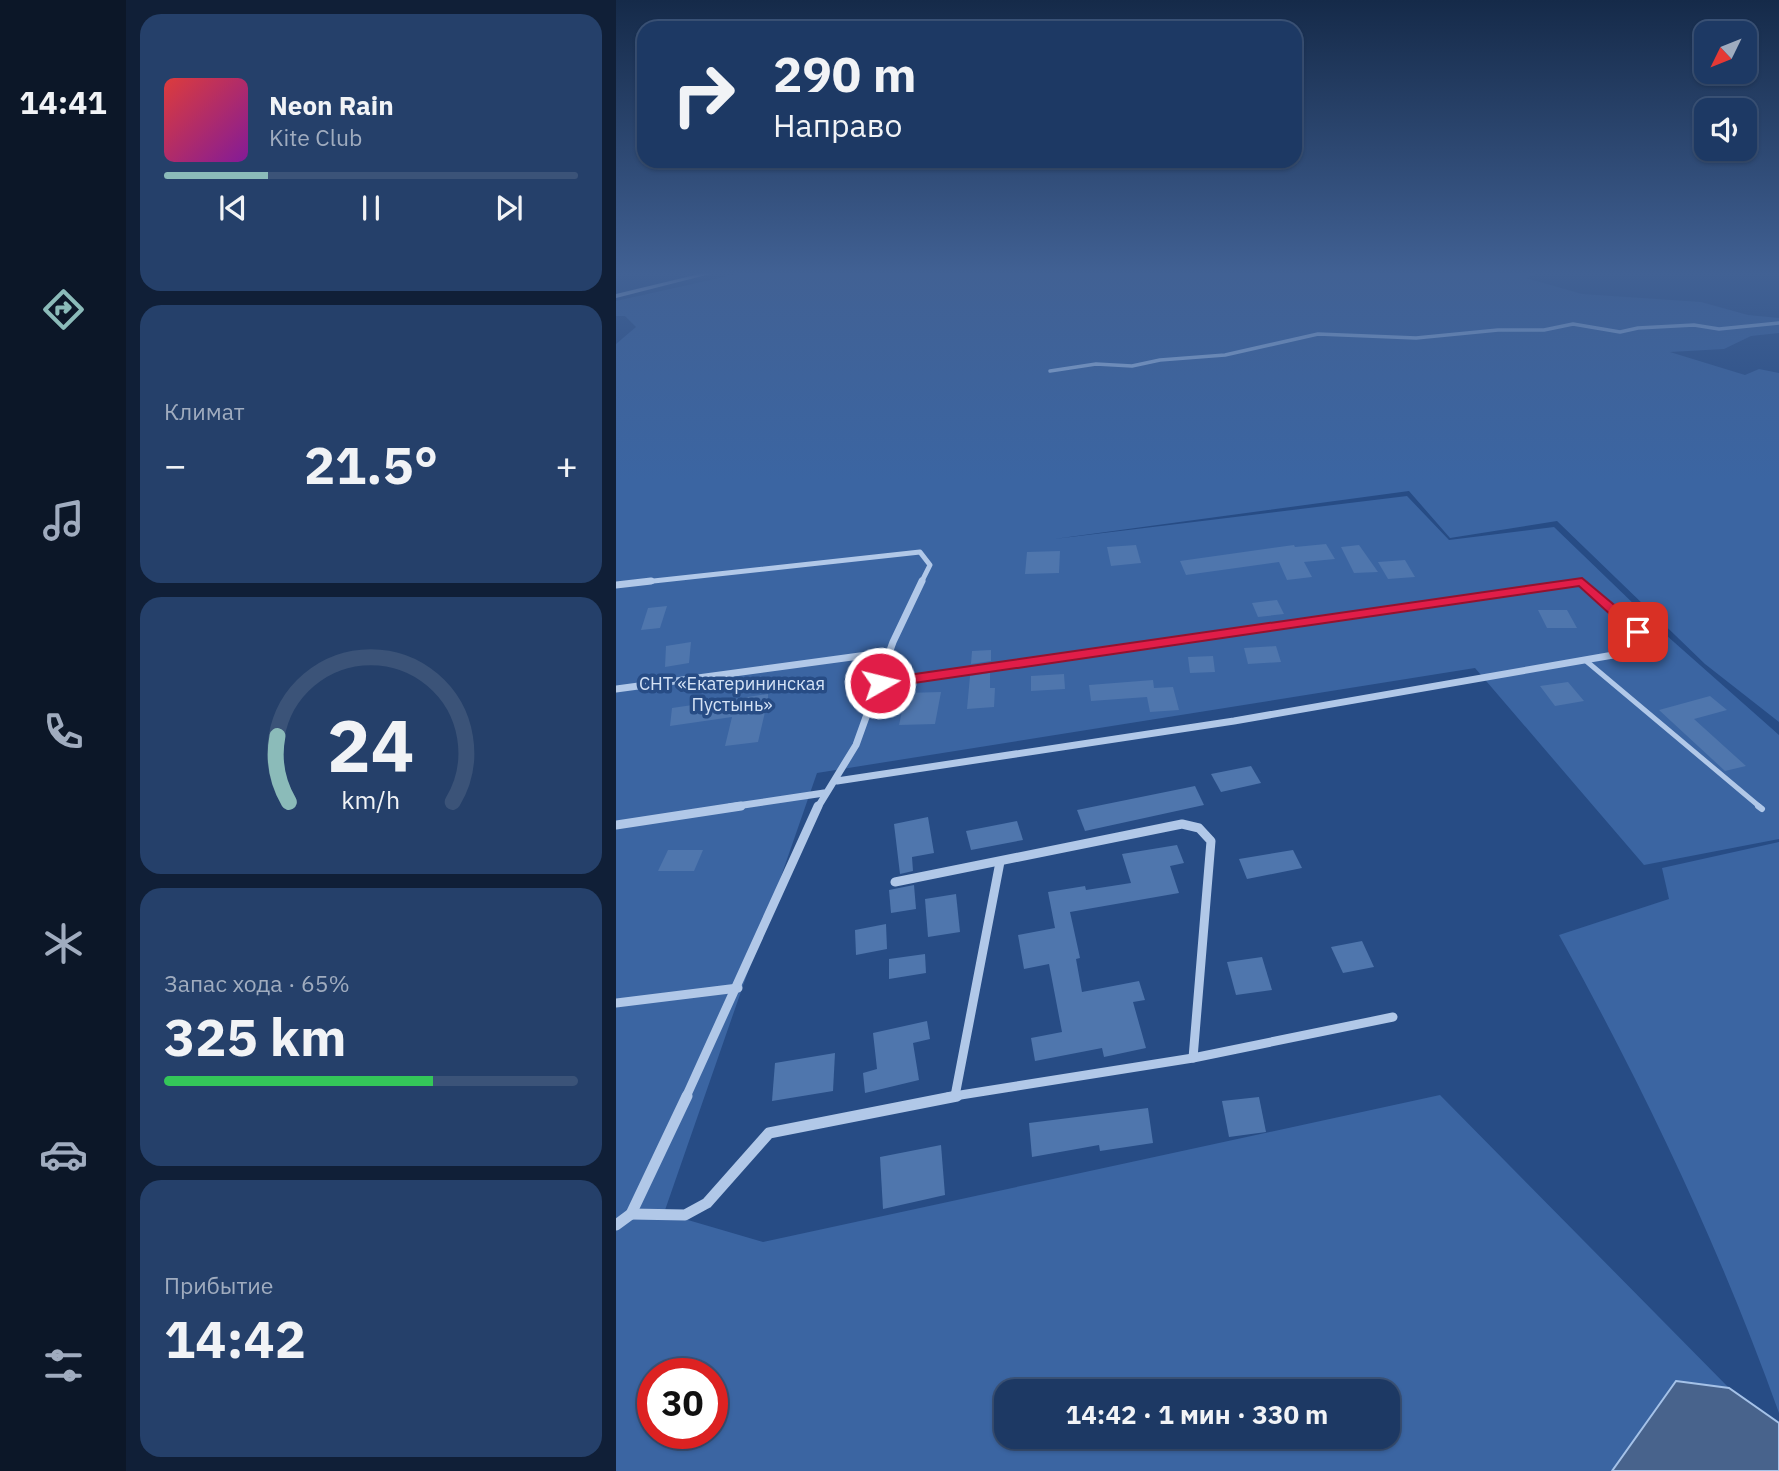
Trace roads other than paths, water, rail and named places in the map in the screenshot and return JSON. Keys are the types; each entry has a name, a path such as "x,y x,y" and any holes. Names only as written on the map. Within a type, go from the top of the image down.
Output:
{"street":[{"path":"616,585 920,552 930,565 889,652 880,683 848,763 837,781 824,793 738,988 631,1214 616,1224"},
{"path":"837,781 1234,721 1582,658 1642,650 1638,632 1582,582 880,683"},
{"path":"616,689 889,652"},
{"path":"616,825 824,793"},
{"path":"895,882 1182,824 1199,828 1211,841 1193,1058"},
{"path":"955,1096 1000,862"},
{"path":"616,1003 738,988"},
{"path":"631,1214 685,1215 708,1203 769,1133 955,1096 1193,1058 1393,1017"}],"lane":[{"path":"1582,658 1762,809"}],"waterway":[{"path":"1050,371 1096,364 1132,366 1160,360 1225,355 1280,343"}],"park label":[{"name":"СНТ «Екатерининская Пустынь»","path":"732,694"}]}
